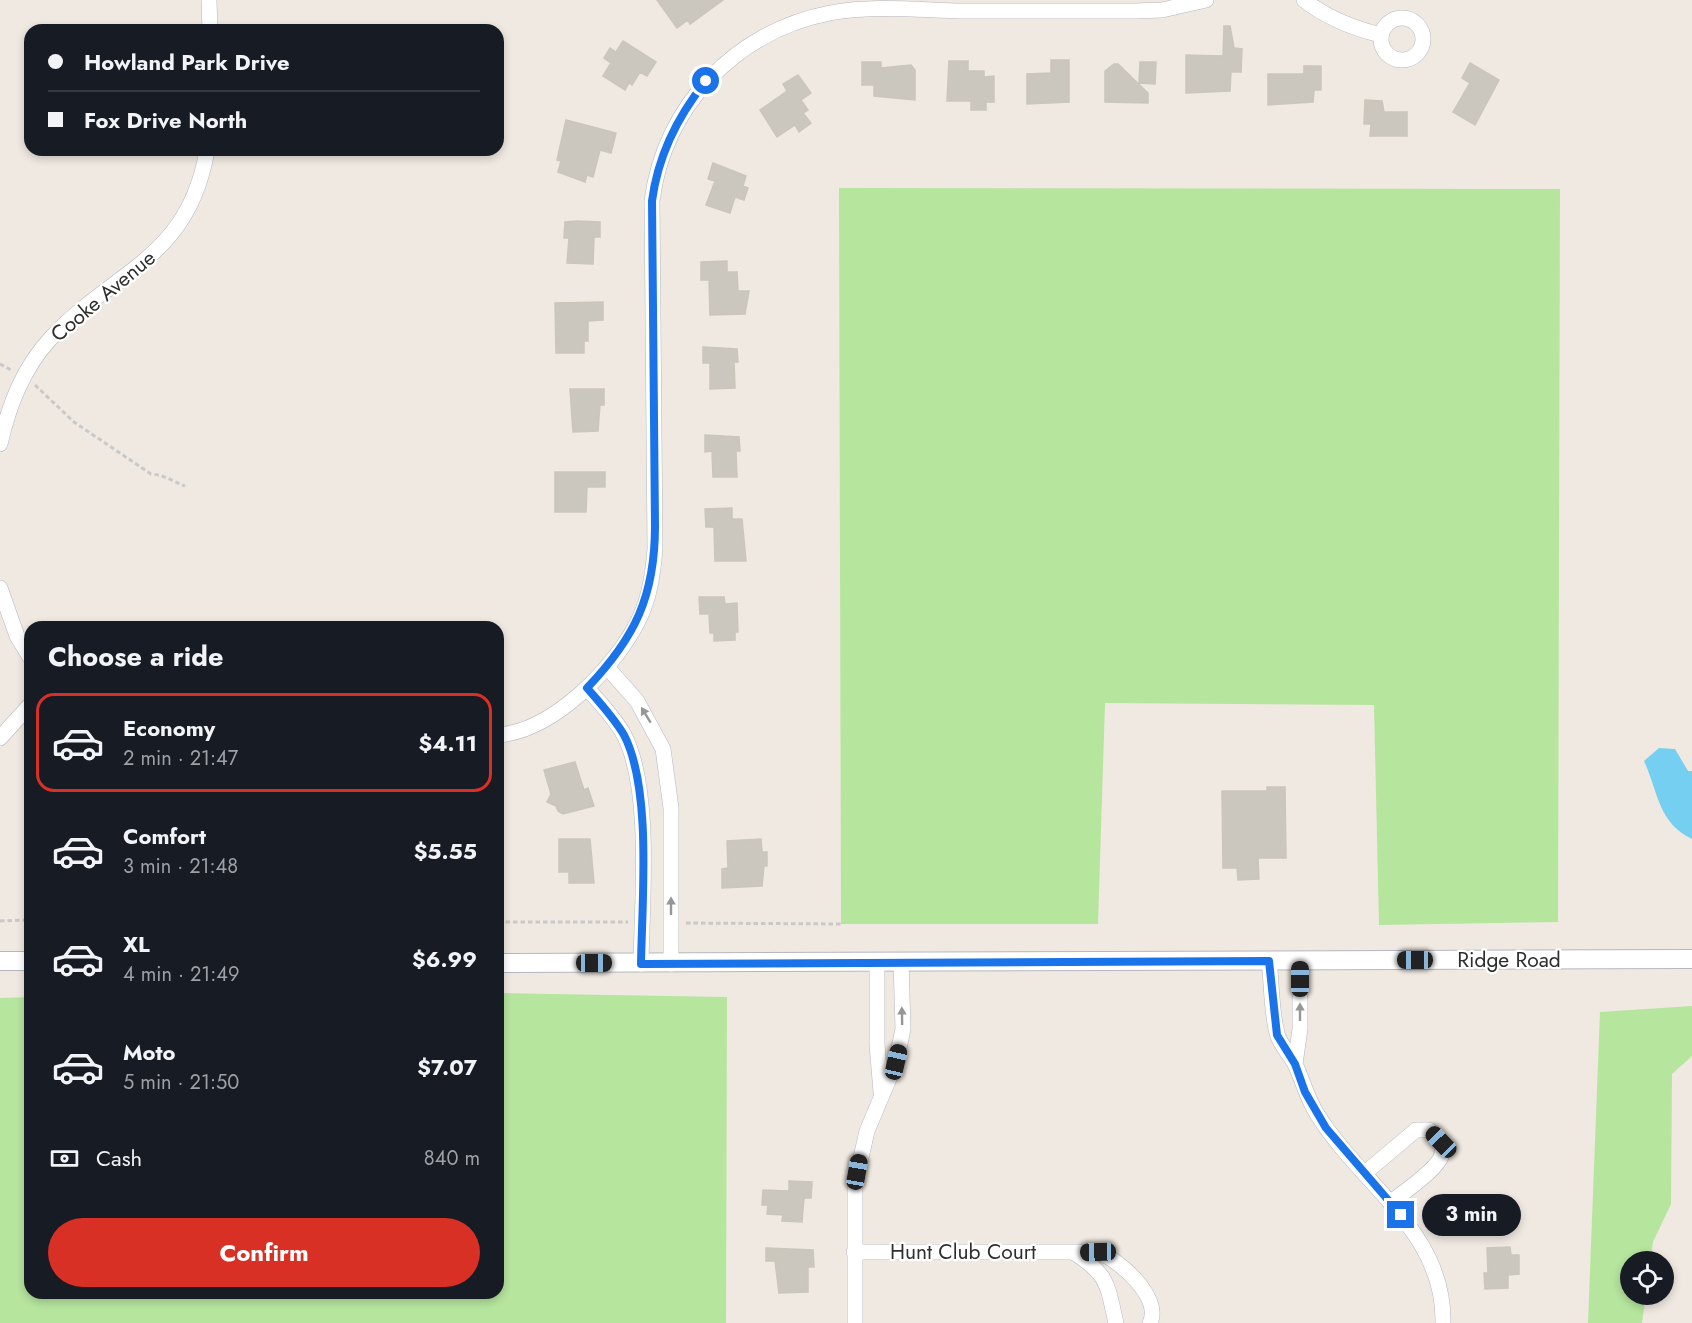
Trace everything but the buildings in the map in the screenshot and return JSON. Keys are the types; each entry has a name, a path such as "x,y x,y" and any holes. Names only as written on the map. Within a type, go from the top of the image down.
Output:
{"street":[{"path":"209,0 210,24"},
{"path":"504,733 558,711 587,688 607,667 640,618 653,573 655,526 650,223 654,183 669,137 680,117 706,81 732,57 774,30 833,13 893,5 1135,11 1162,10 1206,0"},
{"path":"1304,0 1331,18 1358,30 1381,35"},
{"name":"Cooke Avenue","path":"0,444 6,419 23,377 51,338 72,318 143,265 175,229 200,180 206,156"},
{"path":"0,588 9,618 24,646"},
{"path":"607,667 638,701 663,749 671,808 671,964"},
{"path":"587,688 609,713 624,736 640,786 641,964"},
{"path":"0,738 24,712"},
{"name":"Ridge Road","path":"504,963 1692,959"},
{"path":"1295,1064 1300,1029 1300,960"},
{"path":"0,961 24,961"},
{"path":"855,1323 856,1176 867,1131 881,1092 896,1062 903,1029 902,961"},
{"path":"1269,961 1277,1035 1295,1064 1305,1092 1316,1113 1390,1203 1428,1254 1442,1292 1443,1323"},
{"path":"877,962 877,1044 881,1092"},
{"path":"1365,1173 1416,1130 1429,1130 1441,1142 1442,1154 1436,1166 1390,1203"},
{"name":"Hunt Club Court","path":"854,1252 1098,1252 1113,1257 1148,1296 1154,1308 1150,1323"},
{"path":"1073,1252 1096,1267 1108,1285 1116,1323"}],"path":[{"path":"0,364 40,388 74,422 151,474 165,475 174,483 185,486"},
{"path":"0,921 24,920"}],"green space":[{"path":"839,188 1560,189 1558,922 1379,925 1374,705 1105,703 1098,924 841,924"},
{"path":"504,993 727,997 726,1323 0,1323 0,998 24,997 24,1299 504,1299"},
{"path":"1692,1006 1692,1056 1672,1074 1671,1204 1653,1242 1652,1251 1620,1251 1620,1305 1645,1305 1642,1323 1588,1323 1600,1012"}],"water":[{"path":"1659,748 1675,749 1688,771 1692,771 1692,839 1672,824 1666,815 1644,761"}],"route":[{"path":"706,81 693,97 669,137 654,183 652,201 650,223 655,526 653,573 640,618 607,667 587,688 609,713 624,736 634,761 640,786 642,817 641,964 1269,961 1277,1035 1295,1064 1305,1092 1326,1128 1401,1215"}]}
